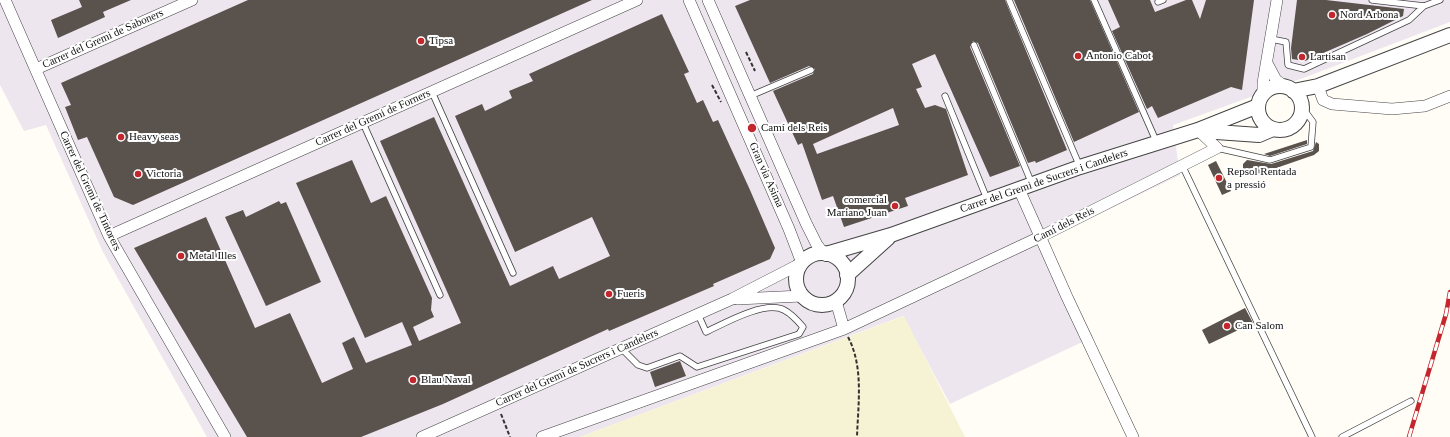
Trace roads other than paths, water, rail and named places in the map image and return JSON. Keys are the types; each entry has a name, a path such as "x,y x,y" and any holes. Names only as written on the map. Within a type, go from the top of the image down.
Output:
{"street":[{"name":"Carrer del Gremi de Tintorers","path":"5,0 109,236 225,437"},
{"name":"Carrer del Gremi de Saboners","path":"36,68 192,0"},
{"name":"Carrer del Gremi de Forners","path":"109,236 637,0"},
{"name":"Gran via Asima","path":"689,0 790,229 801,264"},
{"name":"Gran via Asima","path":"708,0 806,223 817,245 825,254"},
{"path":"1267,63 1276,80 1298,95 1301,105 1299,120 1294,126 1287,129 1272,129 1261,120 1263,83 1277,0"},
{"path":"1261,100 1274,87 1290,89 1318,86 1450,35"},
{"path":"1318,86 1323,100 1332,104 1392,109 1425,106 1450,96"},
{"path":"1301,105 1318,86"},
{"name":"Carrer del Gremi de Sucrers i Candelers","path":"825,254 892,235 1080,167 1198,130 1261,100"},
{"name":"Carrer del Gremi de Sucrers i Candelers","path":"1198,130 1259,134 1272,129"},
{"path":"1198,130 1217,148"},
{"name":"Camí dels Reis","path":"542,437 844,329 1040,237 1217,148"},
{"path":"1026,186 1040,237 1133,437"},
{"path":"847,275 892,235"},
{"path":"825,254 840,261 847,275 846,290 836,301 822,306 807,301 802,296 796,280 801,264 812,256 825,254"},
{"name":"Carrer del Gremi de Sucrers i Candelers","path":"422,437 732,299 801,264"},
{"name":"Carrer del Gremi de Sucrers i Candelers","path":"732,299 802,296"},
{"path":"836,301 844,329"}],"lane":[{"path":"1009,0 1080,167"},
{"path":"1094,0 1157,143"},
{"path":"1372,0 1424,6"},
{"path":"1271,39 1286,42 1288,65 1304,70 1409,20 1424,6 1440,0"},
{"path":"974,45 1026,186"},
{"path":"750,96 811,70"},
{"path":"432,92 513,273"},
{"path":"945,96 988,200"},
{"path":"1217,148 1270,160 1311,147 1313,122 1301,105"},
{"path":"363,123 440,295"},
{"path":"1182,165 1312,437"},
{"path":"621,348 638,365 647,368 680,356 697,367 799,334 803,327 796,318 783,309 763,309 743,314 706,332 698,314"},
{"path":"1342,437 1411,401"}],"railway":[{"path":"1409,437 1446,314 1450,292"}],"place":[{"name":"Nord Arbona","path":"1332,15"},
{"name":"Tipsa","path":"421,41"},
{"name":"Antonio Cabot","path":"1078,56"},
{"name":"Lartisan","path":"1302,57"},
{"name":"Camí dels Reis","path":"752,128"},
{"name":"Heavy seas","path":"121,137"},
{"name":"Victoria","path":"138,174"},
{"name":"Repsol Rentada a pressió","path":"1219,178"},
{"name":"comercial Mariano Juan","path":"895,206"},
{"name":"Metal Illes","path":"181,256"},
{"name":"Fueris","path":"609,294"},
{"name":"Can Salom","path":"1227,326"},
{"name":"Blau Naval","path":"413,380"}]}
